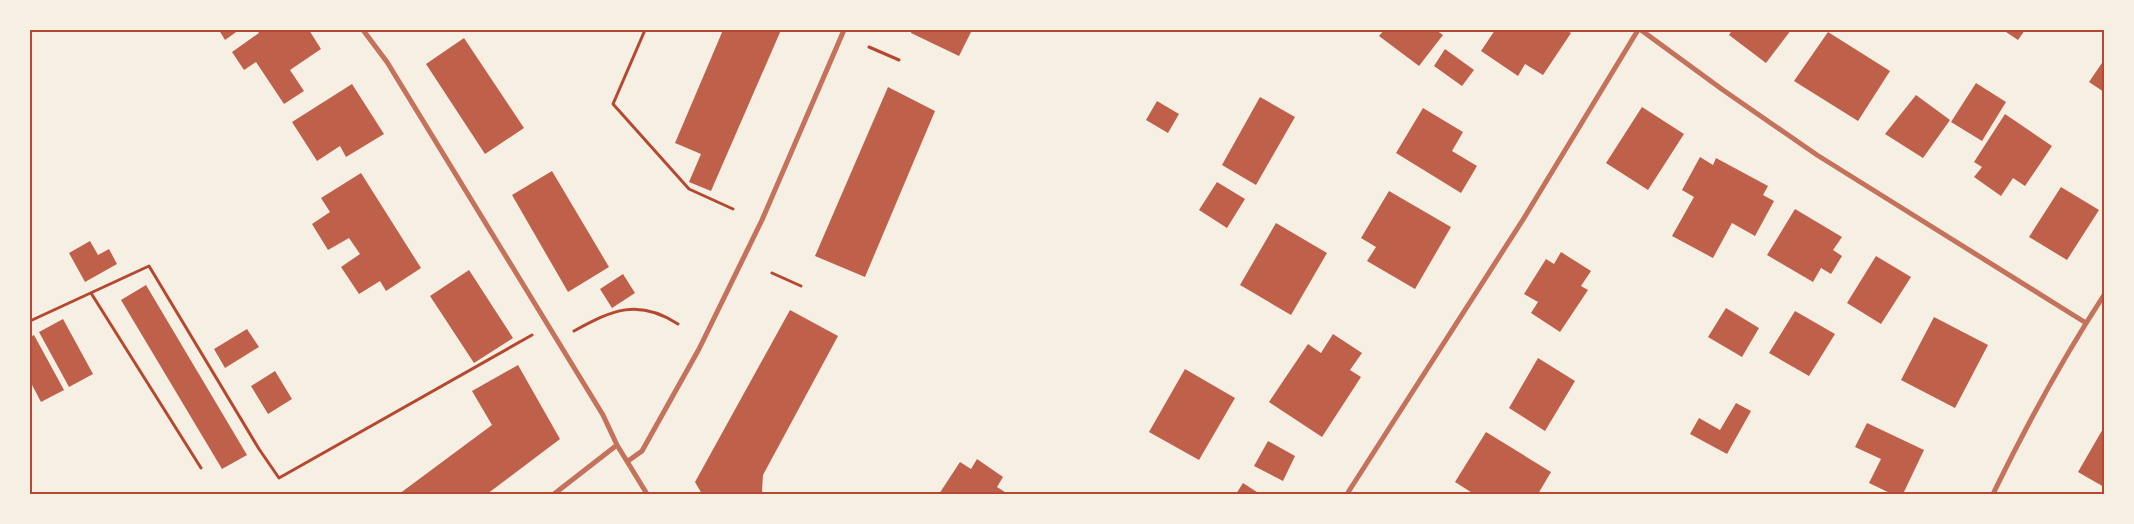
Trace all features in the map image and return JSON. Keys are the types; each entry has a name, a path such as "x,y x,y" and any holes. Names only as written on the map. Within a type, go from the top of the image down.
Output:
{"street":[{"path":"362,30 397,79 599,408 617,445 648,494"},
{"path":"628,461 642,451 699,349 762,220 844,30"},
{"path":"1347,494 1524,218 1640,30 1817,155 2086,323"},
{"path":"1993,494 2011,457 2086,323 2104,295"},
{"path":"554,494 617,445"}],"path":[{"path":"645,30 613,104 689,189 733,209"},
{"path":"869,47 899,60"},
{"path":"30,321 149,266 259,449 280,478 535,333"},
{"path":"772,274 800,286"},
{"path":"91,293 201,468"},
{"path":"571,333 598,318 633,308 668,317 678,324"}],"building":[{"path":"219,30 239,30 225,40"},
{"path":"257,30 309,30 321,49 290,70 304,91 284,104 256,62 244,70 232,52 259,33"},
{"path":"723,30 781,30 711,191 689,182 701,154 675,143"},
{"path":"912,30 972,30 959,56 911,33"},
{"path":"1384,30 1436,30 1443,35 1419,66 1379,36"},
{"path":"1495,30 1566,30 1571,33 1543,75 1525,64 1518,76 1481,51"},
{"path":"1732,30 1791,30 1766,63 1729,35"},
{"path":"2003,30 2025,30 2018,40"},
{"path":"1828,32 1890,71 1858,121 1794,81"},
{"path":"464,38 524,128 485,154 426,64"},
{"path":"1445,49 1474,70 1462,86 1434,66"},
{"path":"2104,60 2104,92 2089,82"},
{"path":"1976,83 2006,102 1982,141 1951,122"},
{"path":"352,84 384,134 346,157 340,146 317,161 292,122"},
{"path":"888,87 935,111 865,277 815,256"},
{"path":"1916,95 1950,120 1923,158 1885,134"},
{"path":"1260,97 1295,117 1256,185 1222,165"},
{"path":"1157,101 1179,114 1168,133 1146,120"},
{"path":"1642,107 1684,134 1648,190 1606,163"},
{"path":"1423,108 1463,132 1452,151 1477,166 1461,193 1396,153"},
{"path":"2005,114 2052,146 2025,186 2013,178 2001,196 1974,177 1982,167 1974,162"},
{"path":"1700,157 1713,165 1716,158 1768,186 1763,195 1774,201 1755,236 1732,223 1713,258 1672,236 1694,197 1682,190"},
{"path":"552,171 609,267 568,292 512,195"},
{"path":"361,173 421,268 386,291 380,281 359,294 341,267 360,254 349,238 328,250 312,224 330,212 321,198"},
{"path":"1217,182 1245,199 1227,228 1199,210"},
{"path":"2061,187 2099,210 2067,260 2029,237"},
{"path":"1389,191 1451,227 1415,289 1367,261 1376,247 1361,238"},
{"path":"1795,209 1842,237 1833,250 1842,256 1831,274 1821,268 1813,282 1767,255"},
{"path":"1276,223 1327,253 1291,315 1240,285"},
{"path":"90,241 98,255 109,249 117,264 85,282 69,253"},
{"path":"1561,252 1591,271 1581,286 1588,290 1560,332 1531,313 1538,302 1524,294 1546,259 1554,264"},
{"path":"1876,256 1911,277 1881,324 1847,303"},
{"path":"469,270 513,338 474,363 430,296"},
{"path":"623,274 635,293 612,308 600,289"},
{"path":"146,285 247,455 222,469 121,300"},
{"path":"1726,308 1759,328 1742,357 1708,337"},
{"path":"790,310 838,336 763,475 762,491 764,494 702,494 695,482"},
{"path":"1795,311 1835,334 1809,376 1769,353"},
{"path":"1934,317 1988,345 1955,408 1901,380"},
{"path":"63,319 93,374 69,387 39,332"},
{"path":"247,329 259,347 225,368 214,349"},
{"path":"1333,334 1362,353 1350,370 1361,377 1322,437 1269,402 1308,344 1321,353"},
{"path":"34,335 64,390 41,402 30,381 30,337"},
{"path":"1538,358 1575,381 1545,431 1509,408"},
{"path":"518,365 560,439 487,494 399,494 492,425 472,391"},
{"path":"1185,369 1235,398 1199,460 1149,432"},
{"path":"275,371 292,399 268,414 251,386"},
{"path":"1736,403 1751,411 1727,454 1690,434 1699,418 1720,430"},
{"path":"1867,423 1924,450 1903,494 1892,494 1869,483 1881,459 1855,447"},
{"path":"2104,427 2104,487 2078,472"},
{"path":"1486,432 1551,472 1538,494 1474,494 1455,482"},
{"path":"1268,441 1295,456 1283,481 1254,466"},
{"path":"977,459 1003,477 997,487 1008,494 939,494 960,462 971,469"},
{"path":"1243,483 1260,494 1236,494"}]}
